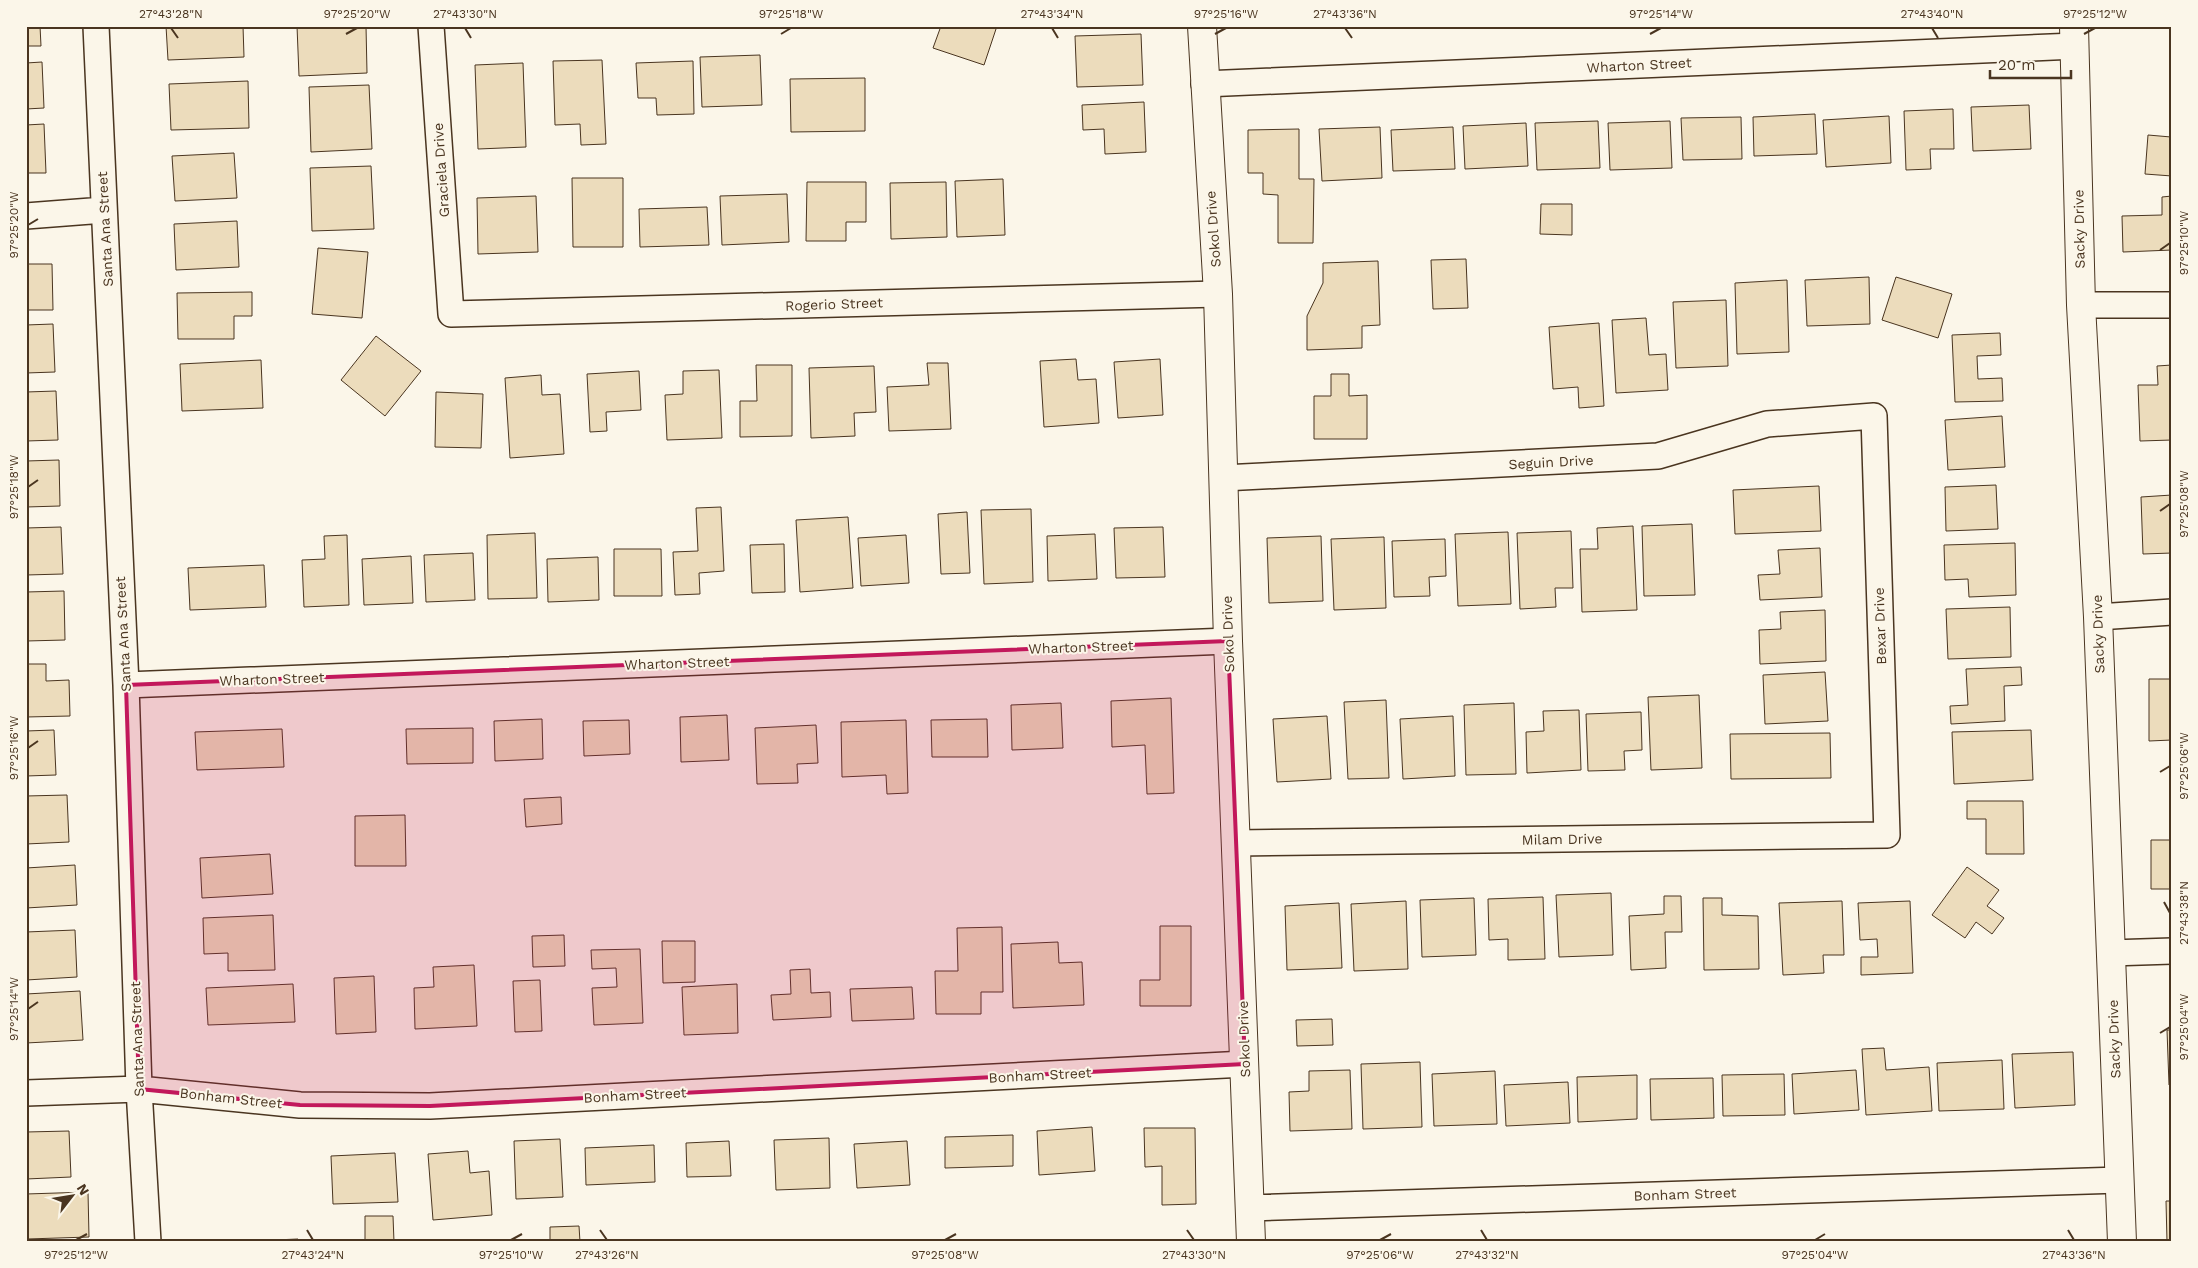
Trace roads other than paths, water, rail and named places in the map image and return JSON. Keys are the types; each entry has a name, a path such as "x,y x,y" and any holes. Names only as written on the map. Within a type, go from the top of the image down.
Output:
{"street":[{"name":"Santa Ana Street","path":"96,26 126,685 139,1089 148,1242"},
{"name":"Graciela Drive","path":"431,26 451,314"},
{"name":"Sokol Drive","path":"1202,26 1218,294 1228,641 1251,1242"},
{"name":"Wharton Street","path":"1204,84 2074,36"},
{"name":"Sacky Drive","path":"2074,36 2081,306 2098,616 2122,1242"},
{"path":"26,216 104,210"},
{"name":"Rogerio Street","path":"451,314 1218,294"},
{"path":"2081,306 2172,305"},
{"name":"Seguin Drive","path":"1223,478 1658,456 1767,424 1874,416"},
{"name":"Bexar Drive","path":"1874,416 1887,835"},
{"path":"2098,616 2172,612"},
{"name":"Wharton Street","path":"126,685 1228,641"},
{"name":"Milam Drive","path":"1237,843 1887,835"},
{"path":"2110,953 2172,951"},
{"name":"Bonham Street","path":"26,1093 139,1089 300,1106 430,1106 1244,1064"},
{"name":"Bonham Street","path":"1250,1208 2120,1180"}]}
